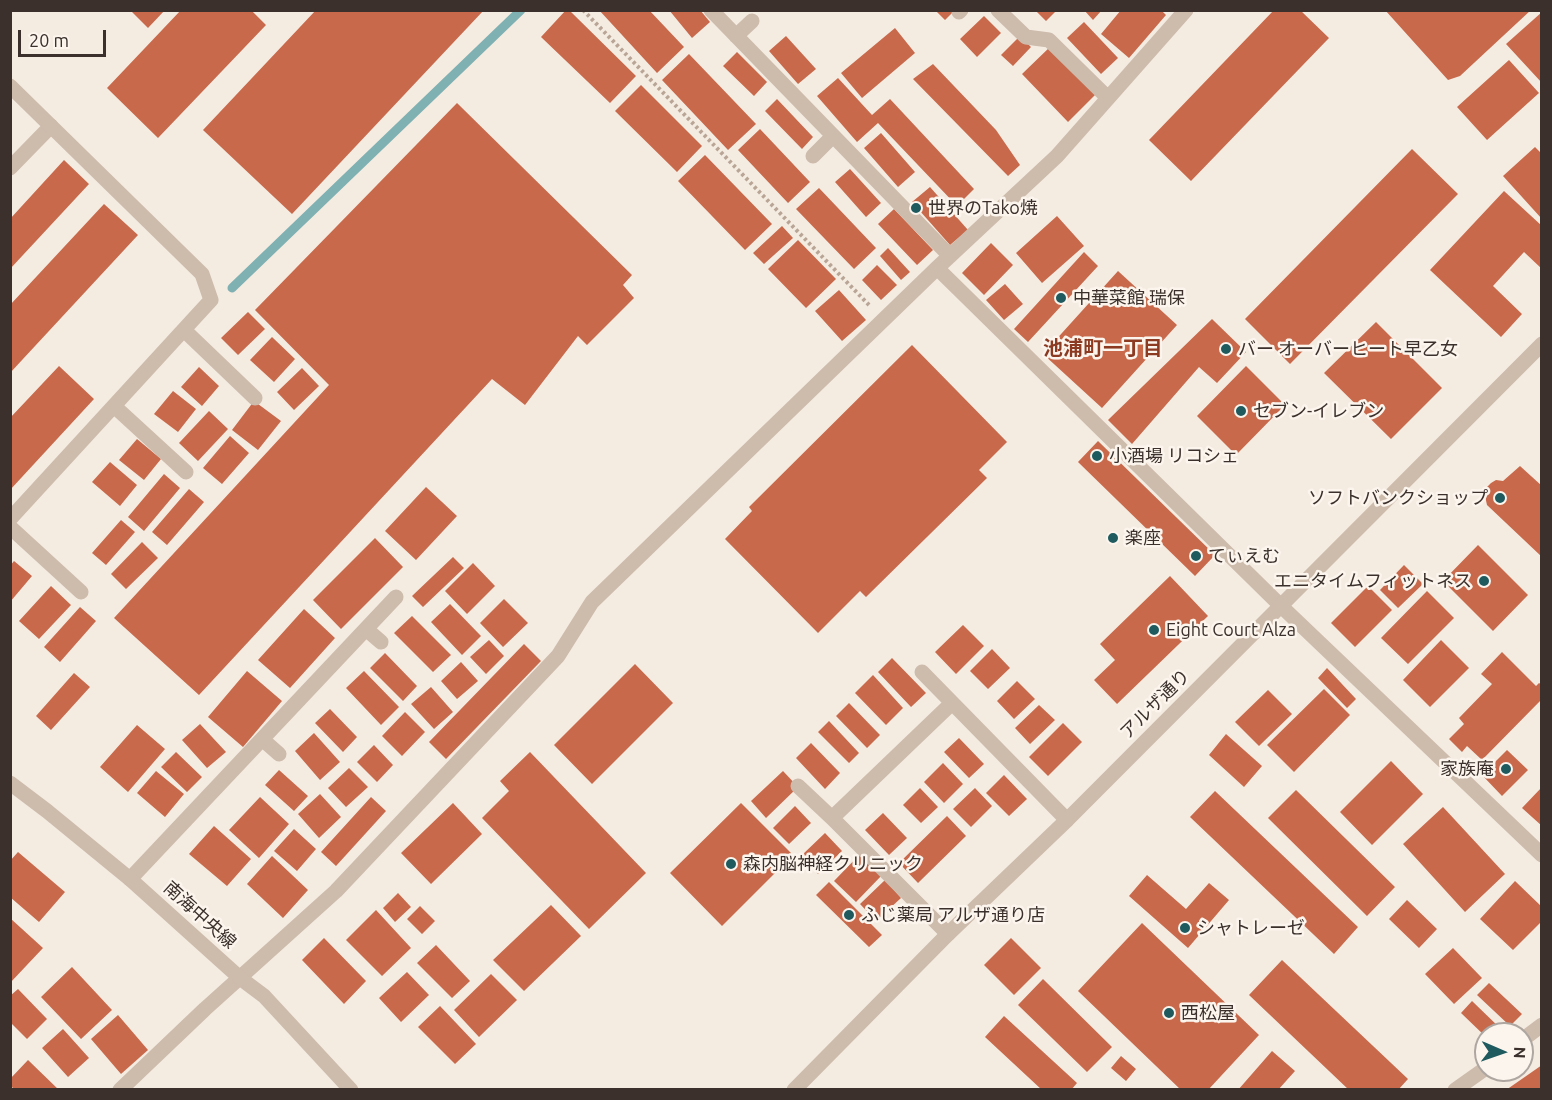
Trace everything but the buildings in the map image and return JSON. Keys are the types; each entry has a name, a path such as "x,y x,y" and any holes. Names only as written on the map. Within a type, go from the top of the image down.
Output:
{"street":[{"path":"711,10 950,256"},
{"path":"998,10 1026,38 1049,40 1108,98"},
{"path":"120,1089 336,891 558,656 592,602 937,268 1057,156 1181,12"},
{"path":"736,36 752,21"},
{"path":"10,86 202,274 211,300 10,519"},
{"path":"10,168 51,126"},
{"path":"813,156 833,136"},
{"path":"937,268 1281,606 1542,855"},
{"path":"184,330 255,398"},
{"name":"アルザ通り","path":"794,1089 948,934 1067,820 1542,344"},
{"path":"114,406 186,472"},
{"path":"10,527 81,592"},
{"path":"130,879 396,597"},
{"path":"366,629 381,642"},
{"path":"922,672 1067,820"},
{"path":"832,818 952,703"},
{"path":"262,739 279,754"},
{"name":"南海中央線","path":"10,783 130,879 240,978 264,996 351,1089"},
{"path":"798,786 948,934"},
{"path":"1455,1089 1474,1076"}],"path":[{"path":"583,10 884,320"}],"waterway":[{"path":"232,288 521,10"}],"place":[{"name":"世界のTako焼","path":"916,208"},
{"name":"中華菜館 瑞保","path":"1061,298"},
{"name":"バー オーバーヒート早乙女","path":"1226,349"},
{"name":"セブン-イレブン","path":"1241,411"},
{"name":"小酒場 リコシェ","path":"1097,456"},
{"name":"ソフトバンクショップ","path":"1500,498"},
{"name":"楽座","path":"1113,538"},
{"name":"てぃえむ","path":"1196,556"},
{"name":"エニタイムフィットネス","path":"1484,581"},
{"name":"Eight Court Alza","path":"1154,630"},
{"name":"家族庵","path":"1506,769"},
{"name":"森内脳神経クリニック","path":"731,864"},
{"name":"ふじ薬局 アルザ通り店","path":"849,915"},
{"name":"シャトレーゼ","path":"1185,928"},
{"name":"西松屋","path":"1169,1013"}],"district":[{"name":"池浦町一丁目","path":"1103,348"}]}
